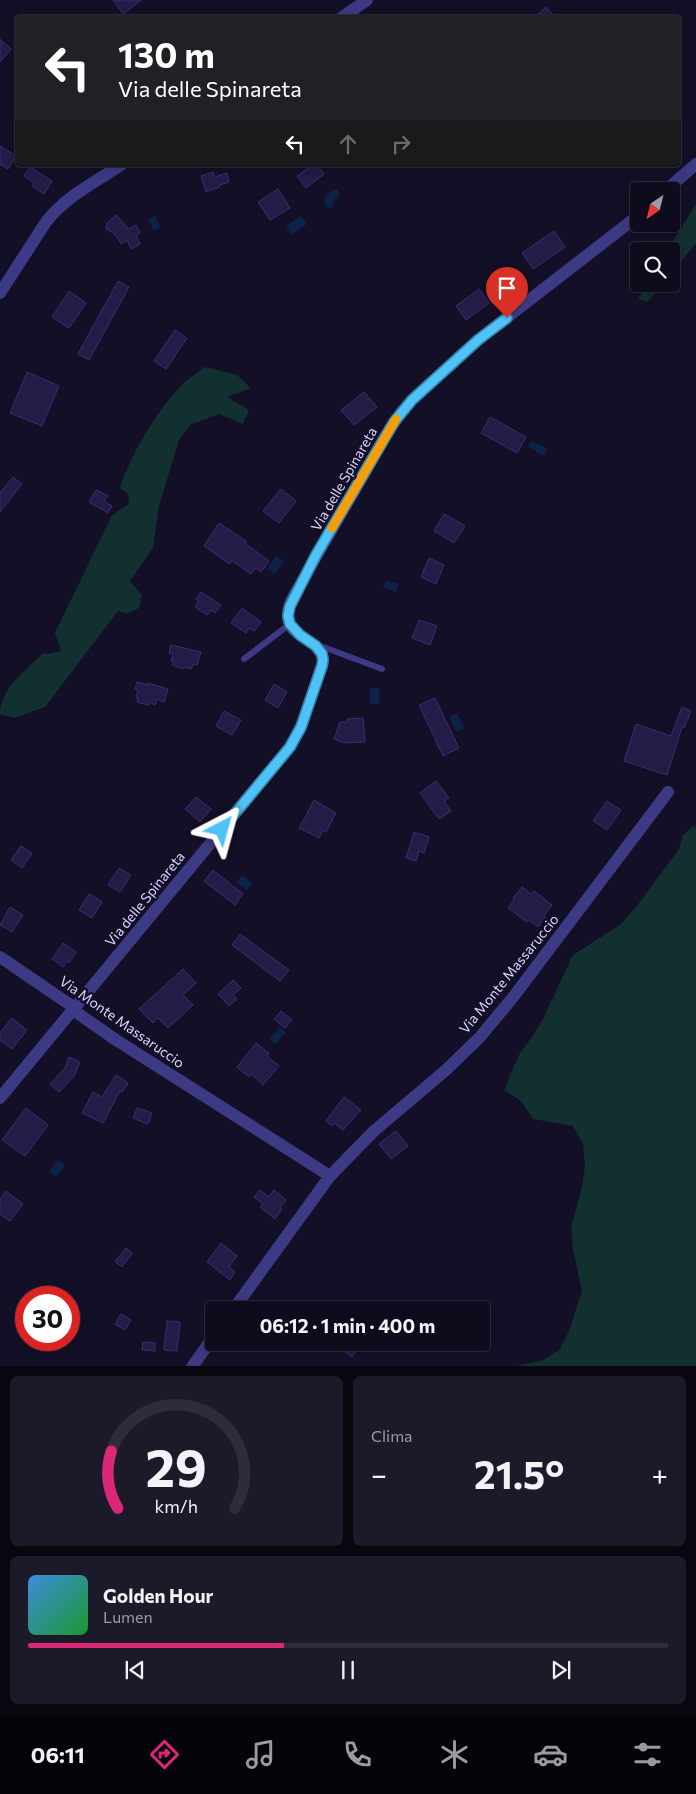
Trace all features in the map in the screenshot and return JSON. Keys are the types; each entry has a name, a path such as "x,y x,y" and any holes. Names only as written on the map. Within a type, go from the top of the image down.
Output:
{"street":[{"path":"345,15 367,0"},
{"path":"675,182 696,164"},
{"path":"0,293 53,213 71,197 118,167"},
{"name":"Via delle Spinareta","path":"0,1098 290,747 301,727 323,662 320,650 300,635 290,624 288,616 290,606 316,555 394,422 406,406 478,340 630,222"},
{"name":"Via Monte Massaruccio","path":"240,1301 330,1176 374,1131 453,1064 480,1037 514,996 668,792"},
{"name":"Via Monte Massaruccio","path":"0,957 70,1004 73,1010 116,1040 330,1176"},
{"path":"192,1366 205,1348"}],"lane":[{"path":"244,659 290,624"},
{"path":"313,643 382,669"}],"green space":[{"path":"696,204 696,243 680,263 680,242 673,242"},
{"path":"643,292 656,292 647,302 638,299"},
{"path":"205,367 237,375 251,388 227,397 249,410 243,424 219,414 190,425 179,440 159,506 153,548 130,581 142,595 139,608 127,614 118,611 45,707 14,718 0,714 4,696 22,673 43,653 48,654 61,651 55,633 112,515 129,504 128,494 120,488 130,462 152,423 169,400 184,383"},
{"path":"694,826 696,829 696,1366 516,1366 543,1360 560,1349 569,1331 582,1291 573,1249 571,1228 582,1187 585,1166 583,1144 573,1126 533,1119 521,1101 504,1090 520,1053 543,1019 573,955 620,925 639,903 679,849 683,835"}],"water":[{"path":"337,189 340,193 339,196 334,201 332,208 328,208 325,205 324,199 332,190"},
{"path":"155,216 161,227 154,231 148,220"},
{"path":"301,216 307,224 292,235 286,226"},
{"path":"531,440 547,449 544,456 528,447"},
{"path":"276,555 284,561 275,574 267,569"},
{"path":"386,580 399,584 396,592 383,587"},
{"path":"370,688 379,688 379,704 370,704"},
{"path":"457,713 465,728 456,732 449,717"},
{"path":"242,875 252,883 247,890 236,882"},
{"path":"280,1027 286,1032 275,1045 269,1039"},
{"path":"58,1160 65,1166 56,1177 49,1171"}],"building":[{"path":"113,0 141,0 123,14"},
{"path":"546,7 553,15 537,15"},
{"path":"0,39 11,49 0,62"},
{"path":"0,146 15,155 15,158 8,169 0,164"},
{"path":"30,167 52,181 44,194 32,186 34,183 24,176"},
{"path":"309,167 319,167 324,174 306,188 297,176"},
{"path":"213,172 215,177 227,173 229,182 206,192 201,176"},
{"path":"278,189 290,208 270,220 258,202"},
{"path":"116,215 129,229 136,225 140,233 136,235 140,244 131,249 127,240 121,244 115,234 106,229 107,223"},
{"path":"554,231 565,247 533,269 522,253"},
{"path":"118,281 129,287 89,360 78,354"},
{"path":"479,289 489,303 466,320 456,306"},
{"path":"69,291 86,303 69,328 52,317"},
{"path":"175,330 187,338 166,369 154,361"},
{"path":"27,372 59,386 42,426 10,413"},
{"path":"364,392 377,407 354,425 341,410"},
{"path":"490,417 526,437 517,453 481,433"},
{"path":"13,477 22,484 0,512 0,493"},
{"path":"281,489 296,501 279,523 263,511"},
{"path":"96,490 108,496 104,501 112,506 108,513 89,502"},
{"path":"444,514 465,526 454,543 434,531"},
{"path":"219,523 246,541 245,543 269,561 261,572 256,568 251,574 232,561 230,564 204,546"},
{"path":"429,558 444,565 436,584 421,577"},
{"path":"201,592 221,605 215,613 211,610 207,615 195,607 199,601 196,599"},
{"path":"242,608 261,622 254,631 249,628 246,633 231,623"},
{"path":"419,620 437,626 430,645 412,638"},
{"path":"171,645 201,652 197,665 193,664 191,669 184,667 184,669 172,665 174,661 171,661 173,654 169,653"},
{"path":"137,682 168,689 164,702 157,699 155,705 149,702 148,705 137,702 138,690 135,689"},
{"path":"274,684 287,692 278,708 265,700"},
{"path":"435,698 459,748 443,756 419,705"},
{"path":"682,707 691,711 684,728 682,727 667,775 624,761 636,724 671,736"},
{"path":"224,711 241,720 232,735 216,726"},
{"path":"363,718 365,742 344,743 334,739 340,722 347,722 347,719"},
{"path":"436,781 449,798 444,801 451,811 439,819 420,793"},
{"path":"196,797 211,809 200,822 185,809"},
{"path":"314,800 336,813 326,832 323,830 319,838 299,828"},
{"path":"607,801 621,810 607,830 593,821"},
{"path":"414,832 429,837 424,853 419,851 416,861 406,858"},
{"path":"21,846 32,853 22,868 11,860"},
{"path":"119,868 131,875 120,892 108,885"},
{"path":"213,870 243,894 235,905 204,881"},
{"path":"522,887 531,894 534,891 552,905 544,916 546,918 538,927 529,920 527,922 508,908"},
{"path":"89,894 102,902 92,918 79,910"},
{"path":"10,907 23,915 12,932 0,925"},
{"path":"240,934 289,970 280,981 232,945"},
{"path":"63,943 76,952 69,963 67,961 63,967 52,959"},
{"path":"183,969 196,983 183,995 193,1005 168,1028 158,1018 153,1023 139,1009"},
{"path":"233,980 241,988 233,995 237,999 229,1006 218,994"},
{"path":"281,1011 292,1020 285,1028 274,1019"},
{"path":"12,1018 27,1030 12,1049 0,1040 0,1033"},
{"path":"256,1043 269,1053 267,1056 279,1066 263,1085 251,1074 249,1077 237,1067"},
{"path":"69,1057 80,1062 74,1076 59,1092 50,1084 65,1068"},
{"path":"116,1075 128,1083 122,1092 120,1091 103,1123 82,1113 93,1092 102,1097"},
{"path":"344,1097 361,1110 343,1130 334,1123 332,1126 326,1121"},
{"path":"26,1108 48,1125 25,1156 2,1140"},
{"path":"137,1108 152,1113 148,1124 133,1118"},
{"path":"396,1131 408,1146 391,1159 379,1144"},
{"path":"260,1190 269,1197 274,1190 286,1200 280,1207 282,1209 275,1219 260,1207 263,1204 254,1197"},
{"path":"6,1191 23,1204 10,1221 0,1214 0,1199"},
{"path":"221,1243 237,1256 229,1267 235,1272 230,1280 207,1262"},
{"path":"126,1248 132,1253 122,1267 115,1262"},
{"path":"121,1314 131,1320 125,1330 115,1324"},
{"path":"167,1321 180,1322 177,1351 164,1350"},
{"path":"143,1342 155,1343 155,1351 142,1350"},
{"path":"344,1351 356,1351 352,1357"}],"slow traffic":[{"path":"332,528 396,419"}],"route":[{"path":"222,829 290,747 301,727 313,694 323,662 322,654 313,643 292,628 288,620 288,612 316,555 394,422 406,406 478,340 507,318"}]}
